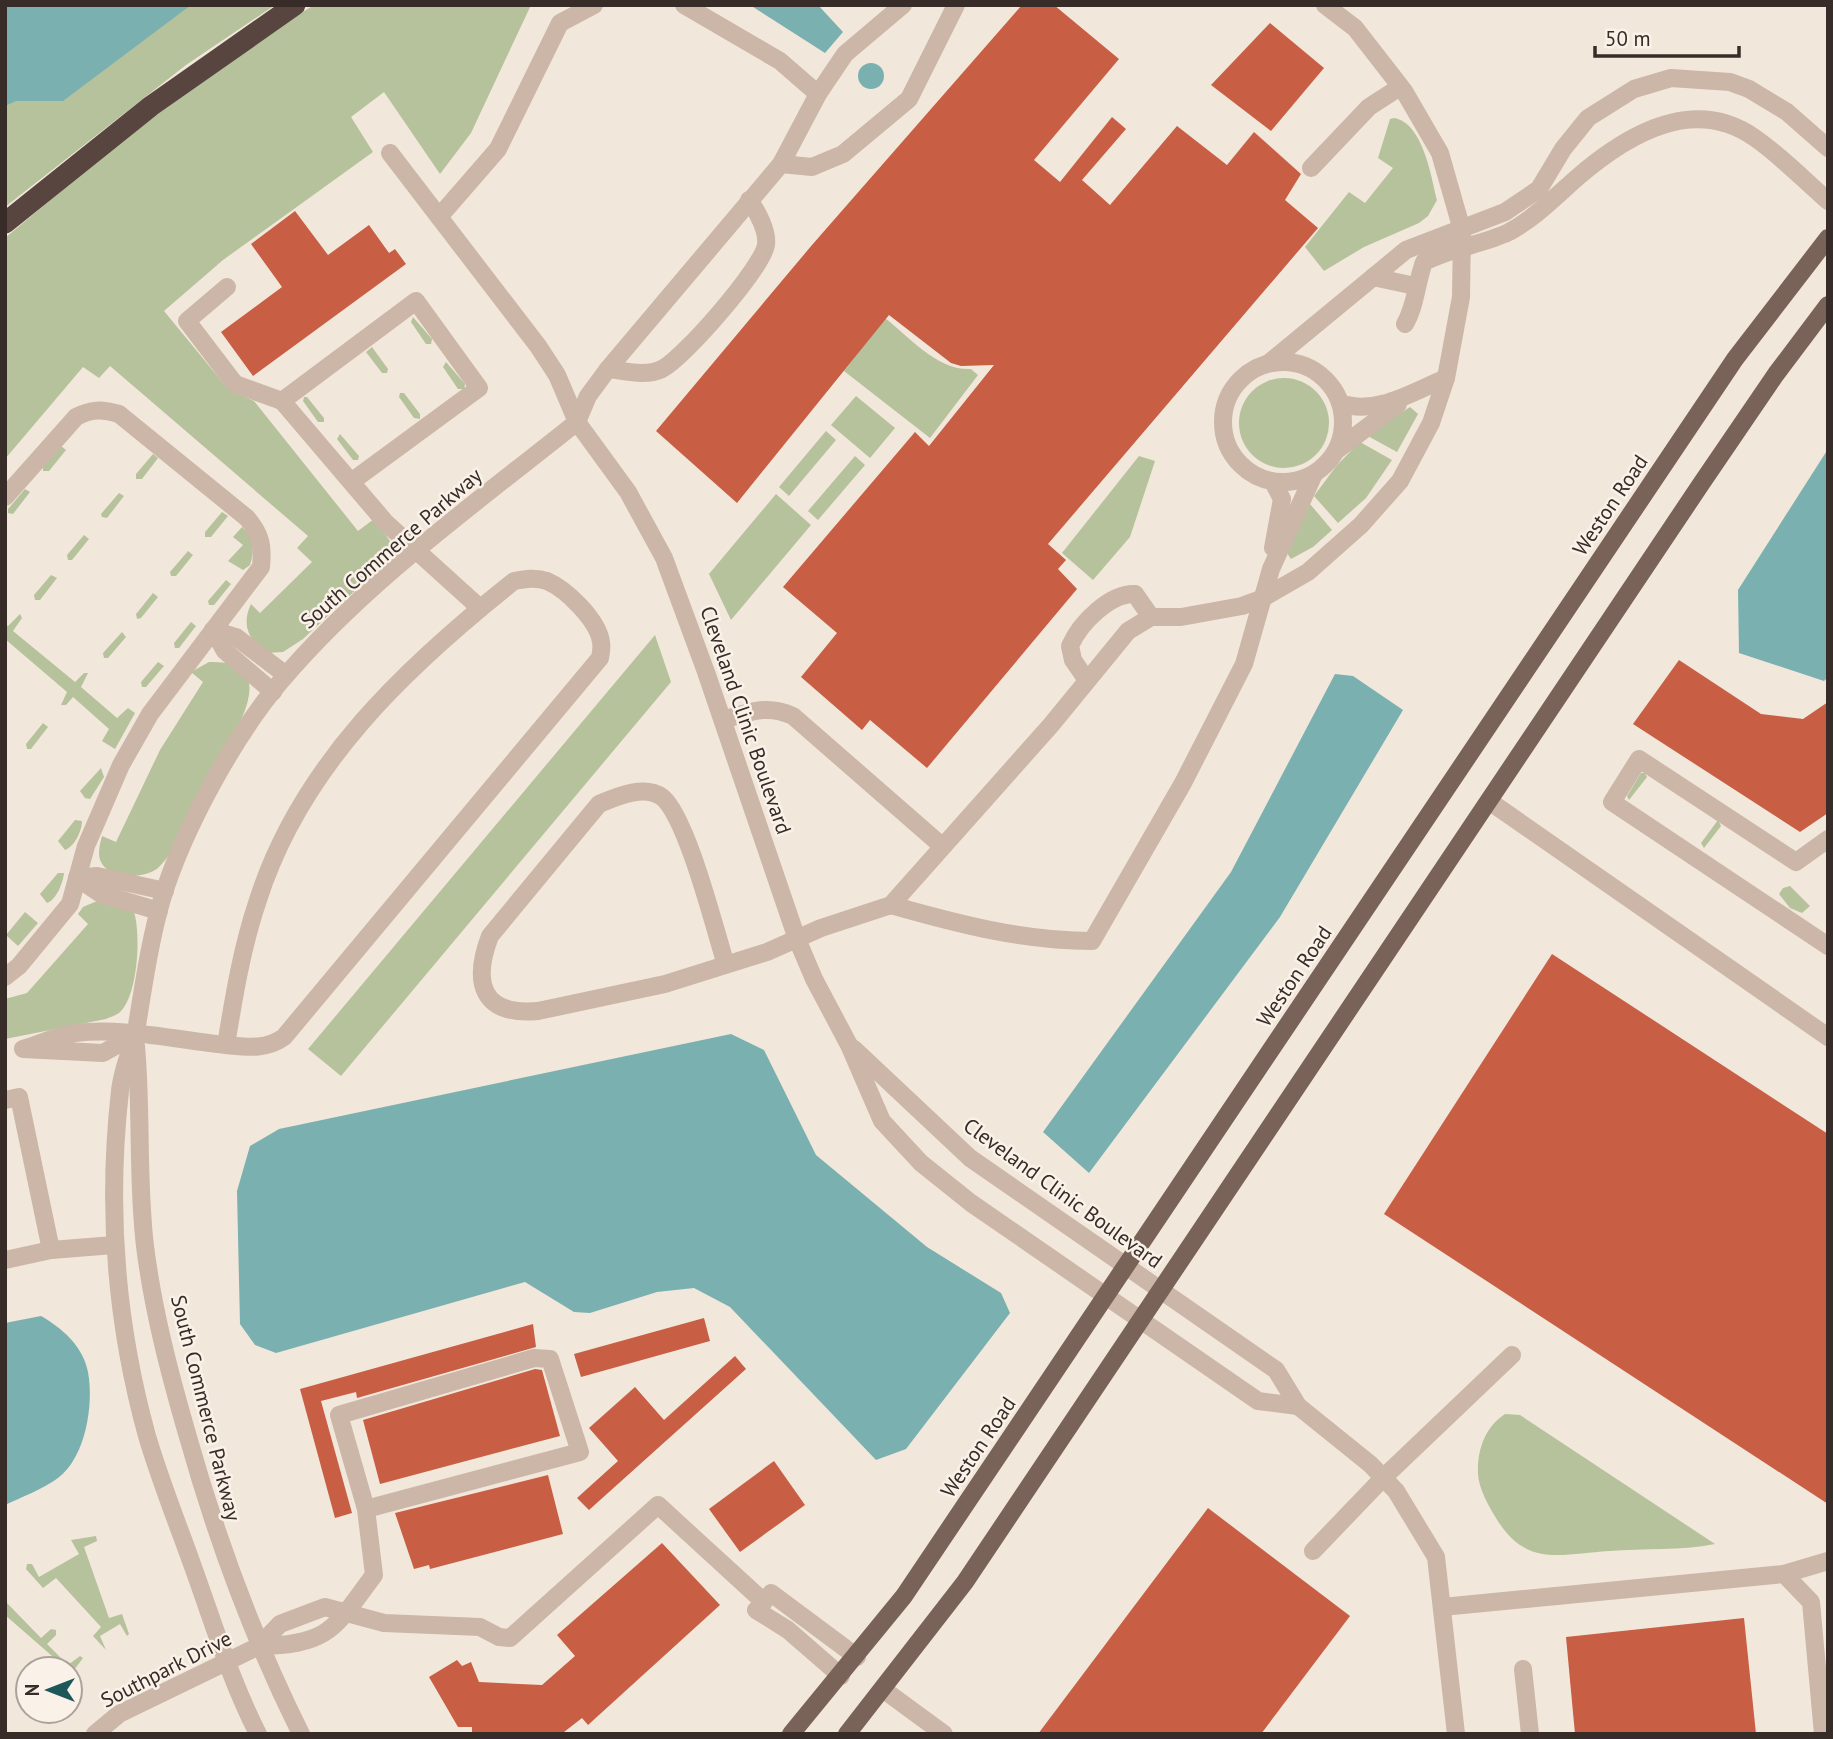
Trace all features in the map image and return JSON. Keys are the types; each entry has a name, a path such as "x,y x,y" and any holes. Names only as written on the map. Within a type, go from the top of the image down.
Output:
{"highway":[{"path":"5,223 151,106 295,5"}],"main road":[{"name":"Weston Road","path":"791,1734 857,1657 925,1566 1728,371 1828,238"},
{"path":"848,1734 972,1572 1769,385 1828,305"}],"street":[{"path":"439,216 498,149 560,23 594,5"},
{"path":"684,5 780,61 818,94"},
{"path":"577,422 588,396 608,369 781,164 818,94 845,54 903,5"},
{"path":"781,164 811,167 843,154 909,99 956,5"},
{"path":"726,965 685,834 662,797 645,792 621,796 599,804 493,933 481,961 484,990 501,1009 518,1013 665,984 726,965 891,905 1051,725 1128,631 1151,617 1181,617 1242,606 1261,599 1308,572 1361,525 1400,481 1431,423 1446,378 1461,297 1463,239 1440,153 1400,87 1355,28 1325,5"},
{"path":"1405,324 1414,309 1415,286 1424,262 1539,189 1563,149 1588,118 1618,96 1652,82 1693,77 1730,82 1749,89 1787,112 1828,148"},
{"path":"1311,168 1369,107 1400,87"},
{"path":"1314,474 1288,483 1273,482 1247,471 1233,457 1225,440 1222,420 1226,401 1236,384 1251,371 1269,363 1406,250 1509,232 1552,201 1626,139 1660,124 1677,120 1712,121 1741,130 1756,139 1828,201"},
{"name":"Cleveland Clinic Boulevard","path":"390,153 538,346 556,375 577,422 649,526 680,597 797,939 814,979 849,1045 881,1121 921,1163 971,1203 1107,1294 1140,1321 1258,1401 1298,1406"},
{"path":"608,369 647,374 664,368 683,352 754,271 766,243 758,213 749,200"},
{"path":"1373,277 1415,286"},
{"path":"227,287 187,321 236,384 282,401 386,523 418,549 480,608"},
{"path":"282,401 416,301 479,388 351,482"},
{"path":"1269,363 1288,362 1307,367 1324,377 1340,403 1343,419 1335,452"},
{"path":"1340,403 1358,410 1378,406 1446,378"},
{"path":"891,905 939,919 1046,941 1092,941 1215,725 1244,664 1271,569 1314,474 1335,452 1390,412 1408,394"},
{"path":"5,497 76,417 89,410 105,410 119,414 247,518 260,533 261,567 150,714 121,765 86,846 70,904 19,965 5,977"},
{"name":"South Commerce Parkway","path":"258,1734 226,1663 147,1434 125,1334 114,1245 115,1154 120,1086 135,1035 149,952 159,911 178,855 220,772 272,692 336,620 418,549 577,422"},
{"path":"1271,569 1282,499 1273,482"},
{"path":"14,1051 72,1033 135,1035 226,1045 258,1047 273,1045 284,1037 600,658 601,641 591,621 546,581 532,578 514,581 480,608 364,717 320,774 279,846 258,899 239,967 226,1045"},
{"path":"1086,679 1073,660 1070,646 1107,603 1118,595 1136,594 1151,617"},
{"path":"213,630 236,638 286,675"},
{"path":"213,630 225,651 272,692"},
{"path":"723,720 758,709 780,710 793,716 942,846"},
{"path":"1828,839 1796,862 1639,759 1612,802 1828,946"},
{"path":"1489,801 1828,1037"},
{"path":"77,878 97,876 165,891"},
{"path":"77,878 101,894 159,911"},
{"name":"South Commerce Parkway","path":"135,1035 141,1099 140,1174 145,1247 175,1393 216,1537 260,1646 300,1734"},
{"name":"Cleveland Clinic Boulevard","path":"849,1045 970,1158 1128,1264 1160,1292 1276,1370 1298,1406"},
{"path":"5,1100 19,1097 51,1250"},
{"path":"5,1260 51,1250 114,1245"},
{"path":"1313,1551 1384,1477 1513,1355"},
{"path":"260,1646 293,1646 332,1631 374,1575 366,1509 339,1415 534,1358 550,1359 580,1452 366,1509"},
{"path":"1298,1406 1384,1477 1408,1507 1436,1557 1456,1734"},
{"path":"260,1646 280,1625 325,1607 384,1623 480,1627 499,1637 510,1638 659,1505 764,1601 788,1630 841,1676"},
{"path":"1442,1607 1784,1574 1828,1561"},
{"path":"1784,1574 1811,1602 1823,1734"},
{"path":"764,1601 857,1657"},
{"name":"Southpark Drive","path":"98,1733 119,1714 260,1646"},
{"path":"1523,1669 1530,1734"},
{"path":"884,1690 944,1734"}],"green space":[{"path":"5,5 275,5 186,65 5,207"},
{"path":"314,5 531,5 471,133 440,174 384,92 351,117 373,152 223,260 164,311 229,390 254,401 358,531 374,519 390,541 389,559 303,639 283,652 266,653 248,632 248,612 251,604 260,613 312,562 297,548 308,536 110,366 99,378 83,367 5,459 5,238 117,145 194,86"},
{"path":"1390,119 1404,122 1419,140 1437,200 1428,216 1419,223 1364,247 1324,271 1305,247 1349,192 1365,203 1393,168 1378,158"},
{"path":"413,317 432,339 431,344 426,344 411,322"},
{"path":"885,318 936,359 947,365 971,369 978,375 930,438 844,371"},
{"path":"372,347 388,369 387,373 382,373 366,352"},
{"path":"446,362 465,384 464,389 458,389 443,367"},
{"path":"1284,378 1309,386 1321,398 1329,423 1321,448 1309,460 1284,468 1259,460 1247,448 1239,423 1247,398 1259,386"},
{"path":"400,393 404,393 420,414 420,419 414,418 399,397"},
{"path":"856,396 895,428 870,458 831,425"},
{"path":"304,397 307,397 324,418 324,422 318,422 303,401"},
{"path":"1410,407 1418,414 1397,452 1366,435"},
{"path":"826,431 836,440 789,496 779,487"},
{"path":"340,434 359,456 358,460 353,460 337,439"},
{"path":"1360,442 1392,460 1366,498 1338,523 1314,496 1337,465"},
{"path":"61,446 66,450 49,471 43,471 43,467"},
{"path":"153,454 158,458 142,479 136,479 136,474"},
{"path":"855,456 865,465 818,520 808,511"},
{"path":"1139,456 1155,461 1130,537 1093,580 1062,553"},
{"path":"25,489 30,492 13,514 8,513 8,509"},
{"path":"119,493 124,496 107,518 102,517 101,514"},
{"path":"776,494 811,525 731,620 709,574"},
{"path":"1310,504 1332,530 1313,547 1291,559 1287,553"},
{"path":"222,512 228,516 211,537 205,537 205,532"},
{"path":"242,527 251,539 253,549 250,565 243,570 228,561 243,545 233,537"},
{"path":"84,535 89,539 72,560 68,560 67,555"},
{"path":"188,551 193,555 176,576 171,576 170,572"},
{"path":"51,575 57,578 40,600 35,600 34,595"},
{"path":"226,580 231,584 214,605 209,605 208,601"},
{"path":"153,593 158,597 141,618 137,619 136,614"},
{"path":"20,614 22,618 13,631 75,682 84,673 88,673 81,687 117,718 128,708 135,713 115,749 102,741 109,729 73,697 66,705 61,705 67,692 5,639 5,625 8,626"},
{"path":"191,622 196,626 179,648 175,648 174,643"},
{"path":"122,632 126,637 108,658 104,658 103,653"},
{"path":"655,635 671,682 341,1076 308,1049"},
{"path":"158,662 164,666 146,687 142,687 141,682"},
{"path":"209,662 234,665 246,675 249,690 237,729 166,859 159,867 146,874 128,876 112,872 105,868 100,859 102,836 116,842 160,750 203,682 191,672"},
{"path":"43,723 48,727 31,749 27,749 26,744"},
{"path":"101,768 104,777 90,799 85,798 80,791"},
{"path":"1641,773 1645,773 1647,777 1629,800 1627,796"},
{"path":"75,820 82,821 81,829 74,842 65,850 58,841"},
{"path":"1718,820 1721,826 1704,848 1701,843"},
{"path":"58,873 64,873 61,886 47,903 40,894"},
{"path":"1790,886 1810,906 1802,913 1790,908 1779,894 1783,888"},
{"path":"104,898 134,912 136,922 134,978 127,1002 121,1011 106,1019 5,1039 5,999 27,993 88,924 78,914 83,907"},
{"path":"25,912 38,923 18,946 6,935"},
{"path":"1505,1414 1520,1415 1715,1544 1689,1548 1560,1555 1532,1551 1520,1545 1493,1513 1482,1491 1478,1474 1479,1456 1487,1432"},
{"path":"96,1536 97,1541 84,1547 109,1618 122,1614 129,1634 127,1636 120,1624 100,1636 106,1650 93,1636 101,1627 56,1578 43,1588 26,1569 27,1564 32,1564 39,1577 79,1554 71,1540"},
{"path":"5,1601 41,1638 51,1629 56,1630 56,1635 47,1644 58,1655 51,1655 5,1615"}],"water":[{"path":"5,5 191,5 63,101 16,101 5,106"},
{"path":"750,5 818,5 843,32 825,53"},
{"path":"871,63 880,67 884,76 880,85 871,89 862,85 858,76 862,67"},
{"path":"1828,449 1828,677 1824,681 1739,653 1738,590"},
{"path":"1335,674 1353,676 1403,710 1280,917 1089,1173 1043,1132 1231,872"},
{"path":"731,1034 764,1050 816,1155 927,1247 1001,1293 1010,1313 906,1449 876,1460 730,1307 694,1288 657,1292 590,1313 574,1312 525,1282 276,1353 255,1345 240,1324 237,1191 250,1146 279,1129"},
{"path":"41,1316 57,1326 82,1354 90,1385 89,1414 81,1444 68,1469 39,1489 5,1505 5,1323"}],"building":[{"path":"1022,5 1054,5 1119,59 1034,160 1060,182 1112,117 1126,129 1082,180 1110,205 1177,126 1227,165 1254,132 1301,174 1285,200 1318,228 1048,544 1066,560 1058,569 1077,589 927,768 870,720 862,730 801,677 837,633 783,587 915,432 929,446 994,365 961,366 951,363 889,315 737,503 656,431 812,245"},
{"path":"1270,23 1324,68 1271,131 1211,85"},
{"path":"295,211 328,255 369,225 389,253 395,249 406,264 253,376 221,332 282,287 251,244"},
{"path":"1679,660 1761,714 1803,719 1828,702 1828,813 1800,832 1633,724"},
{"path":"1552,954 1828,1134 1828,1504 1384,1214"},
{"path":"704,1318 710,1341 581,1377 574,1354"},
{"path":"533,1324 536,1347 357,1398 356,1392 321,1401 352,1513 335,1518 300,1389"},
{"path":"735,1356 746,1369 589,1510 577,1498 618,1461 589,1428 635,1387 664,1420"},
{"path":"535,1369 542,1370 560,1436 380,1484 363,1420"},
{"path":"774,1461 805,1505 740,1552 709,1509"},
{"path":"548,1475 563,1534 430,1569 429,1565 414,1569 395,1513"},
{"path":"1208,1508 1350,1616 1261,1734 1038,1734"},
{"path":"662,1543 720,1605 588,1725 582,1718 564,1732 546,1734 472,1734 472,1727 458,1727 429,1677 457,1660 462,1666 471,1662 479,1682 542,1685 575,1656 557,1635"},
{"path":"1744,1618 1756,1734 1575,1734 1566,1637"}]}
